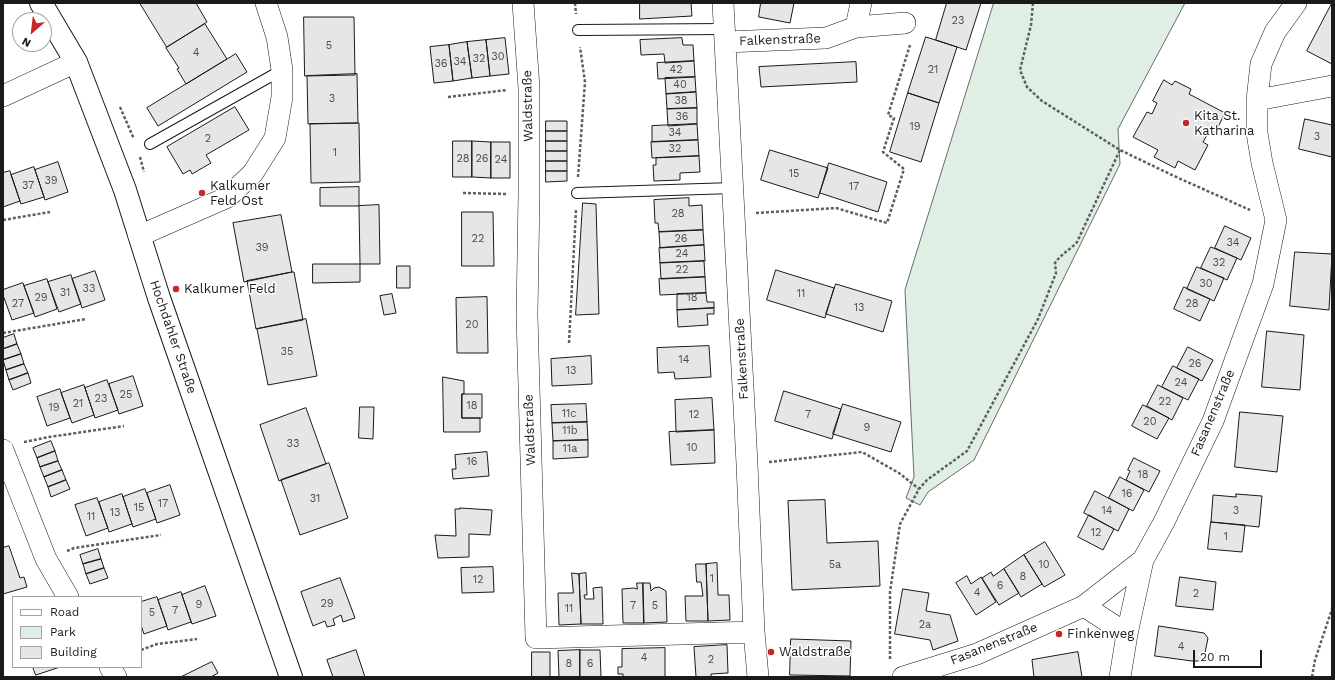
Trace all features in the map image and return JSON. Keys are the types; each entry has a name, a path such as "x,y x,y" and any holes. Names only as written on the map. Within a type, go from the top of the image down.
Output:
{"main road":[{"name":"Hochdahler Straße","path":"41,3 76,62 126,190 164,314 291,677"}],"street":[{"path":"139,236 228,197 253,172 275,138 282,97 282,70 277,37 266,3"},
{"name":"Waldstraße","path":"523,3 529,88 530,194 527,315 536,638 754,632"},
{"name":"Falkenstraße","path":"723,3 747,464 754,632 758,677"},
{"path":"856,27 861,3"},
{"name":"Fasanenstraße","path":"896,669 977,654 1084,606 1143,560 1164,522 1213,421 1263,284 1276,220 1256,133 1257,100 1261,64 1275,32 1296,3"},
{"name":"Falkenstraße","path":"725,35 826,38 856,27 905,23"},
{"path":"3,96 76,62"},
{"path":"1257,100 1332,86"},
{"path":"12,446 46,559 67,596"},
{"path":"1120,677 1127,634 1143,560"},
{"path":"1084,606 1127,634"},
{"path":"111,668 116,677"}],"lane":[{"path":"578,30 725,35"},
{"path":"150,144 282,70"},
{"path":"577,193 733,188"}],"path":[{"path":"569,343 585,82 575,3"},
{"path":"1032,3 1031,25 1020,70 1027,87 1042,101 1120,150 1174,176 1276,220"},
{"path":"734,215 836,208 887,223 904,169 883,152 894,118 888,115 913,35 905,23"},
{"path":"448,97 529,88"},
{"path":"896,669 890,592 900,524 919,488 927,480 967,451 1038,319 1056,273 1055,263 1060,256 1069,251 1077,242 1120,150"},
{"path":"463,193 530,194"},
{"path":"3,220 50,212"},
{"path":"3,332 86,319"},
{"path":"12,446 49,437 124,426"},
{"path":"747,464 862,452 919,488"},
{"path":"74,548 161,534"},
{"path":"1312,677 1315,660 1332,609"},
{"path":"142,650 157,644 197,639"}],"green space":[{"path":"994,3 1185,3 1118,129 1120,164 974,460 928,492 920,505 906,498 914,477 905,290"}],"building":[{"path":"140,3 196,3 207,22 167,47"},
{"path":"640,3 691,3 692,16 640,19"},
{"path":"761,3 794,3 790,23 759,17"},
{"path":"947,3 981,3 966,50 936,40"},
{"path":"1332,3 1332,64 1307,51"},
{"path":"304,17 354,17 355,75 305,76"},
{"path":"205,24 227,59 186,84 177,69 179,68 166,48"},
{"path":"926,37 957,47 939,103 908,93"},
{"path":"505,38 509,74 490,76 486,40"},
{"path":"682,38 683,45 693,45 694,61 665,63 664,54 641,55 640,40"},
{"path":"486,40 490,76 472,78 467,42"},
{"path":"467,42 472,78 453,81 449,45"},
{"path":"449,45 453,81 434,83 430,47"},
{"path":"236,54 247,72 158,126 147,108"},
{"path":"694,61 695,77 658,79 657,63"},
{"path":"856,62 857,82 761,87 759,67"},
{"path":"357,74 358,123 308,124 307,76"},
{"path":"695,77 696,92 666,94 665,78"},
{"path":"1164,80 1172,85 1175,81 1191,89 1189,94 1225,113 1215,133 1210,130 1203,142 1208,145 1195,170 1178,161 1175,168 1154,157 1158,150 1133,137 1147,112 1152,114 1157,103 1153,101"},
{"path":"696,92 697,108 667,109 666,94"},
{"path":"908,93 939,103 921,162 890,152"},
{"path":"235,107 249,130 206,155 211,163 192,174 190,170 183,174 167,147"},
{"path":"697,108 697,124 668,126 667,109"},
{"path":"1305,119 1332,125 1332,157 1299,149"},
{"path":"546,121 567,121 567,131 546,131"},
{"path":"359,123 360,182 311,183 310,124"},
{"path":"697,124 698,140 652,142 652,126"},
{"path":"546,131 567,131 567,141 546,141"},
{"path":"698,140 699,156 652,158 651,142"},
{"path":"453,141 472,141 472,177 453,177"},
{"path":"472,141 491,142 491,178 472,177"},
{"path":"546,141 567,141 567,151 546,151"},
{"path":"491,142 510,142 510,178 491,178"},
{"path":"770,150 828,168 818,198 761,180"},
{"path":"546,151 567,151 567,161 546,161"},
{"path":"699,156 700,172 680,173 680,180 654,181 653,165 656,165 656,158"},
{"path":"546,161 567,161 567,171 546,171"},
{"path":"58,162 68,192 45,200 35,170"},
{"path":"829,163 887,182 878,212 820,193"},
{"path":"34,167 44,197 21,204 11,175"},
{"path":"10,171 20,201 3,207 3,173"},
{"path":"546,171 567,171 567,181 546,182"},
{"path":"359,187 359,206 320,206 320,188"},
{"path":"689,198 689,206 702,205 703,230 659,232 658,223 655,223 654,200"},
{"path":"583,203 596,204 599,314 576,315"},
{"path":"379,205 380,264 360,264 359,206"},
{"path":"462,212 493,212 494,266 462,266"},
{"path":"281,215 292,272 244,282 233,223"},
{"path":"1225,226 1251,238 1241,260 1215,248"},
{"path":"703,230 704,245 660,248 659,232"},
{"path":"704,245 705,261 660,263 659,248"},
{"path":"1211,247 1237,258 1227,280 1201,268"},
{"path":"1295,252 1332,254 1329,310 1290,306"},
{"path":"704,261 705,277 661,279 660,263"},
{"path":"313,264 360,264 360,282 313,283"},
{"path":"397,266 410,266 410,288 397,288"},
{"path":"1197,267 1224,278 1214,301 1187,289"},
{"path":"776,270 834,288 825,318 767,300"},
{"path":"95,271 105,300 82,308 72,279"},
{"path":"294,272 303,320 256,329 247,281"},
{"path":"71,275 81,304 59,312 48,282"},
{"path":"705,277 706,293 660,295 659,279"},
{"path":"47,279 57,309 35,317 24,286"},
{"path":"23,283 34,313 12,320 3,295 3,290"},
{"path":"836,284 892,301 883,332 826,314"},
{"path":"1184,287 1210,299 1200,321 1174,309"},
{"path":"706,293 707,302 714,302 714,308 677,310 677,294"},
{"path":"392,294 396,313 384,315 380,296"},
{"path":"487,297 488,353 457,353 456,298"},
{"path":"714,308 714,314 707,314 708,325 678,327 677,310"},
{"path":"306,319 317,376 268,385 257,329"},
{"path":"1267,331 1304,335 1300,390 1262,387"},
{"path":"14,334 17,344 3,349 3,338"},
{"path":"17,344 21,354 3,360 3,349"},
{"path":"709,346 711,377 675,379 674,372 658,373 657,348"},
{"path":"1188,347 1213,360 1202,381 1177,368"},
{"path":"21,354 24,364 6,370 3,360"},
{"path":"591,356 592,384 552,386 551,359"},
{"path":"24,364 28,373 9,380 6,370"},
{"path":"1173,366 1199,379 1188,400 1162,387"},
{"path":"28,373 31,383 13,390 9,380"},
{"path":"133,376 143,406 119,414 109,384"},
{"path":"443,377 464,381 464,394 462,394 462,418 480,418 480,432 444,432"},
{"path":"107,380 118,410 95,418 85,388"},
{"path":"84,385 94,415 72,423 61,393"},
{"path":"1158,385 1183,398 1172,420 1147,406"},
{"path":"60,389 70,418 47,426 37,397"},
{"path":"784,391 841,409 832,439 775,421"},
{"path":"462,394 482,394 482,418 462,418"},
{"path":"712,398 714,430 676,432 675,400"},
{"path":"586,404 587,422 552,423 551,405"},
{"path":"843,404 901,422 891,452 833,434"},
{"path":"1143,405 1169,418 1157,439 1132,426"},
{"path":"360,407 374,407 373,439 359,438"},
{"path":"306,408 326,464 279,481 260,425"},
{"path":"1240,412 1283,416 1277,472 1235,467"},
{"path":"587,422 588,440 553,441 552,423"},
{"path":"714,430 715,463 671,465 669,432"},
{"path":"588,440 588,457 553,459 553,441"},
{"path":"51,441 55,451 37,458 33,448"},
{"path":"55,451 58,461 40,467 37,458"},
{"path":"487,452 489,476 453,479 452,469 456,469 455,455"},
{"path":"1134,458 1160,471 1149,492 1126,480 1130,471 1128,470"},
{"path":"58,461 62,470 44,477 40,467"},
{"path":"329,463 348,518 300,535 281,480"},
{"path":"62,470 66,480 48,487 44,477"},
{"path":"1120,477 1144,490 1133,511 1109,498"},
{"path":"66,480 70,489 51,497 48,487"},
{"path":"170,485 180,515 157,523 147,493"},
{"path":"145,489 156,519 133,527 123,497"},
{"path":"1095,491 1129,509 1118,531 1084,513"},
{"path":"122,494 132,524 109,532 99,502"},
{"path":"1236,494 1262,496 1259,527 1211,522 1213,495 1236,497"},
{"path":"97,498 108,528 86,536 75,505"},
{"path":"825,500 827,543 878,541 880,586 792,590 788,501"},
{"path":"455,509 492,510 490,535 469,534 469,557 438,558 435,535 456,536"},
{"path":"1089,515 1114,529 1103,550 1078,537"},
{"path":"1211,522 1245,525 1242,552 1208,549"},
{"path":"1045,542 1065,575 1044,587 1024,555"},
{"path":"9,546 20,578 24,577 27,587 3,594 3,548"},
{"path":"98,549 101,559 83,564 80,555"},
{"path":"1024,555 1042,584 1021,597 1004,569"},
{"path":"101,559 104,568 86,574 83,564"},
{"path":"717,563 718,595 729,595 730,620 708,621 706,564"},
{"path":"696,564 706,564 708,621 686,621 685,596 703,596 701,582 697,582"},
{"path":"493,567 494,592 462,593 461,568"},
{"path":"104,568 108,578 90,584 86,574"},
{"path":"1004,569 1019,593 999,605 982,578 991,572 993,576"},
{"path":"572,573 579,574 581,624 559,625 558,593 573,593"},
{"path":"586,573 587,595 584,595 585,599 594,599 593,588 602,587 603,624 581,624 579,574"},
{"path":"967,576 971,584 981,577 996,602 976,615 956,583"},
{"path":"1180,577 1216,582 1213,610 1176,606"},
{"path":"340,578 355,618 343,622 341,615 333,619 335,625 327,627 325,621 313,626 301,592"},
{"path":"637,583 643,583 644,623 623,623 622,589 637,589"},
{"path":"643,583 650,583 651,591 654,588 659,587 666,591 667,622 644,623"},
{"path":"205,586 216,616 192,624 182,595"},
{"path":"903,589 929,593 926,611 950,615 958,641 933,650 930,640 895,634"},
{"path":"181,592 191,622 168,630 158,600"},
{"path":"157,597 167,626 144,634 142,628 142,602"},
{"path":"1159,626 1204,633 1208,638 1204,658 1200,661 1192,661 1155,656"},
{"path":"791,639 851,641 850,676 790,675"},
{"path":"727,645 728,673 711,674 711,677 696,677 694,647"},
{"path":"665,648 665,677 623,677 623,674 618,674 618,667 622,667 622,649"},
{"path":"356,650 365,677 333,677 327,660"},
{"path":"580,650 600,650 601,677 580,677"},
{"path":"580,650 580,677 559,677 558,651"},
{"path":"532,652 550,652 550,677 532,677"},
{"path":"1078,652 1082,677 1034,677 1032,660"},
{"path":"212,662 218,673 211,677 181,677"},
{"path":"33,668 57,668 36,675"}],"place":[{"name":"Kita St. Katharina","path":"1186,123"},
{"name":"Kalkumer Feld Ost","path":"202,193"},
{"name":"Kalkumer Feld","path":"176,289"},
{"name":"Finkenweg","path":"1059,634"},
{"name":"Waldstraße","path":"771,652"}]}
